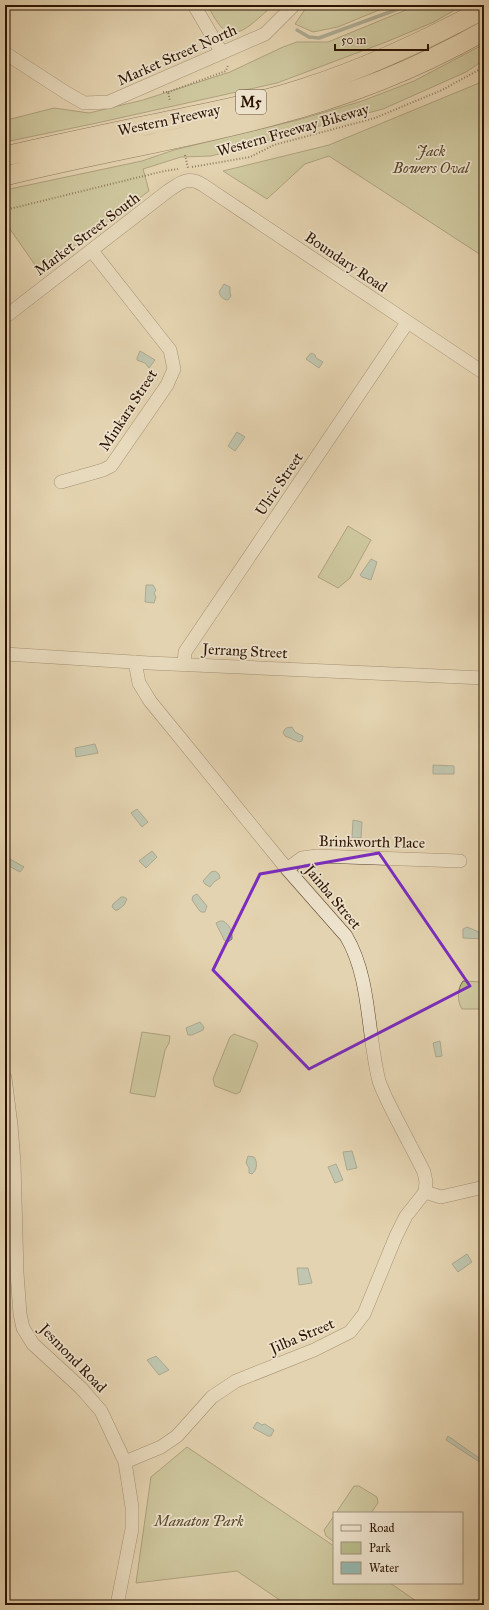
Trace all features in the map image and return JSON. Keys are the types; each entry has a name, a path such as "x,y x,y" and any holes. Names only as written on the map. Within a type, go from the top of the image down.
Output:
{"highway":[{"name":"Western Freeway","path":"5,156 198,115 302,89 387,58 484,9"},
{"name":"Western Freeway","path":"5,176 80,158 270,117 317,103 401,72 437,56 484,31"}],"street":[{"path":"194,5 224,52"},
{"name":"Market Street North","path":"5,53 84,103 109,102 265,34 294,5"},
{"name":"Market Street South","path":"5,317 92,251 189,174"},
{"name":"Boundary Road","path":"189,174 196,181 484,373"},
{"name":"Minkara Street","path":"61,482 103,470 111,466 167,385 174,369 170,350 92,251"},
{"name":"Ulric Street","path":"184,665 185,652 407,323"},
{"name":"Jerrang Street","path":"5,654 184,665 484,678"},
{"name":"Jainba Street","path":"135,662 139,683 150,701 287,869 346,936 355,952 363,984 374,1056 380,1083 393,1113 424,1172 426,1192"},
{"name":"Brinkworth Place","path":"287,869 302,858 317,856 460,861"},
{"name":"Jesmond Road","path":"5,1078 11,1125 15,1185 11,1268 23,1328 33,1344 81,1388 101,1411 124,1462 132,1507 132,1529 118,1605"},
{"path":"426,1192 441,1197 484,1187"},
{"name":"Jilba Street","path":"124,1462 161,1447 177,1436 212,1397 236,1381 314,1350 350,1332 364,1314 396,1236 406,1216 426,1192"}],"path":[{"path":"168,92 226,72 230,59 224,52"},
{"name":"Western Freeway Bikeway","path":"5,210 164,171 189,174 250,156 274,145 375,118 442,90 484,67"},
{"path":"185,155 189,174"}],"highlighted area":[{"path":"379,853 470,986 309,1069 213,970 260,874"}],"green space":[{"path":"207,5 272,5 255,22 243,30 231,33 220,26"},
{"path":"308,5 391,5 338,27 313,32 295,24"},
{"path":"418,5 463,5 434,22 386,42 277,83 5,142 5,123 7,120 54,108 89,113 143,100 230,72 297,42 328,42"},
{"path":"484,44 484,60 466,72 383,109 211,156 181,157 143,169 149,191 40,272 5,222 5,190 142,161 174,150 298,120 362,101 414,81"},
{"name":"Jack Bowers Oval","path":"484,81 484,257 329,156 305,164 267,199 223,171 329,145"},
{"path":"348,526 371,540 350,578 338,588 318,577"},
{"path":"463,981 484,982 484,1009 462,1009 458,995"},
{"path":"142,1032 170,1036 169,1043 165,1050 155,1097 130,1093"},
{"path":"234,1034 256,1042 258,1045 240,1092 236,1094 215,1086 213,1079 230,1037"},
{"name":"Manaton Park","path":"187,1447 333,1545 333,1584 391,1584 422,1605 287,1605 237,1571 136,1583 151,1477"},
{"path":"354,1486 359,1486 377,1497 378,1503 372,1512 337,1512"},
{"path":"333,1517 333,1541 326,1536 324,1530"}],"water":[{"path":"224,284 230,287 231,296 228,300 222,298 219,292"},
{"path":"140,351 155,360 149,368 145,363 137,360"},
{"path":"312,353 316,358 323,362 319,368 306,359"},
{"path":"237,432 245,437 235,451 228,446"},
{"path":"371,559 377,562 371,580 360,575"},
{"path":"146,585 153,585 156,590 154,593 156,597 154,603 145,602"},
{"path":"292,727 295,732 303,736 302,741 299,742 285,736 283,732 286,728"},
{"path":"95,744 98,753 76,757 75,748"},
{"path":"433,765 454,766 454,774 433,774"},
{"path":"137,809 148,822 142,827 131,813"},
{"path":"353,820 362,822 361,838 352,838"},
{"path":"152,851 157,857 146,868 139,861"},
{"path":"5,856 24,867 20,872 5,864"},
{"path":"215,871 219,874 220,878 210,887 203,881 211,872"},
{"path":"197,894 207,906 205,912 201,912 192,900 193,896"},
{"path":"121,897 127,899 124,905 118,910 115,910 112,907 113,904"},
{"path":"223,921 231,930 232,939 228,942 224,940 216,923"},
{"path":"467,927 484,934 483,939 463,938 463,929"},
{"path":"200,1022 204,1027 203,1030 192,1035 188,1035 186,1028"},
{"path":"440,1041 442,1056 436,1057 433,1043"},
{"path":"352,1151 357,1168 347,1170 343,1152"},
{"path":"248,1156 254,1157 256,1161 256,1168 252,1174 249,1173 249,1168 246,1163"},
{"path":"336,1164 343,1180 335,1183 328,1167"},
{"path":"467,1254 472,1262 458,1272 452,1264"},
{"path":"297,1268 308,1268 312,1283 299,1285"},
{"path":"156,1356 169,1370 159,1375 147,1360"},
{"path":"257,1422 262,1425 265,1424 274,1430 271,1436 268,1436 253,1428"},
{"path":"448,1436 479,1458 481,1455 484,1458 484,1465 446,1440"}],"waterway":[{"path":"297,30 309,37 319,38 409,5"}]}
